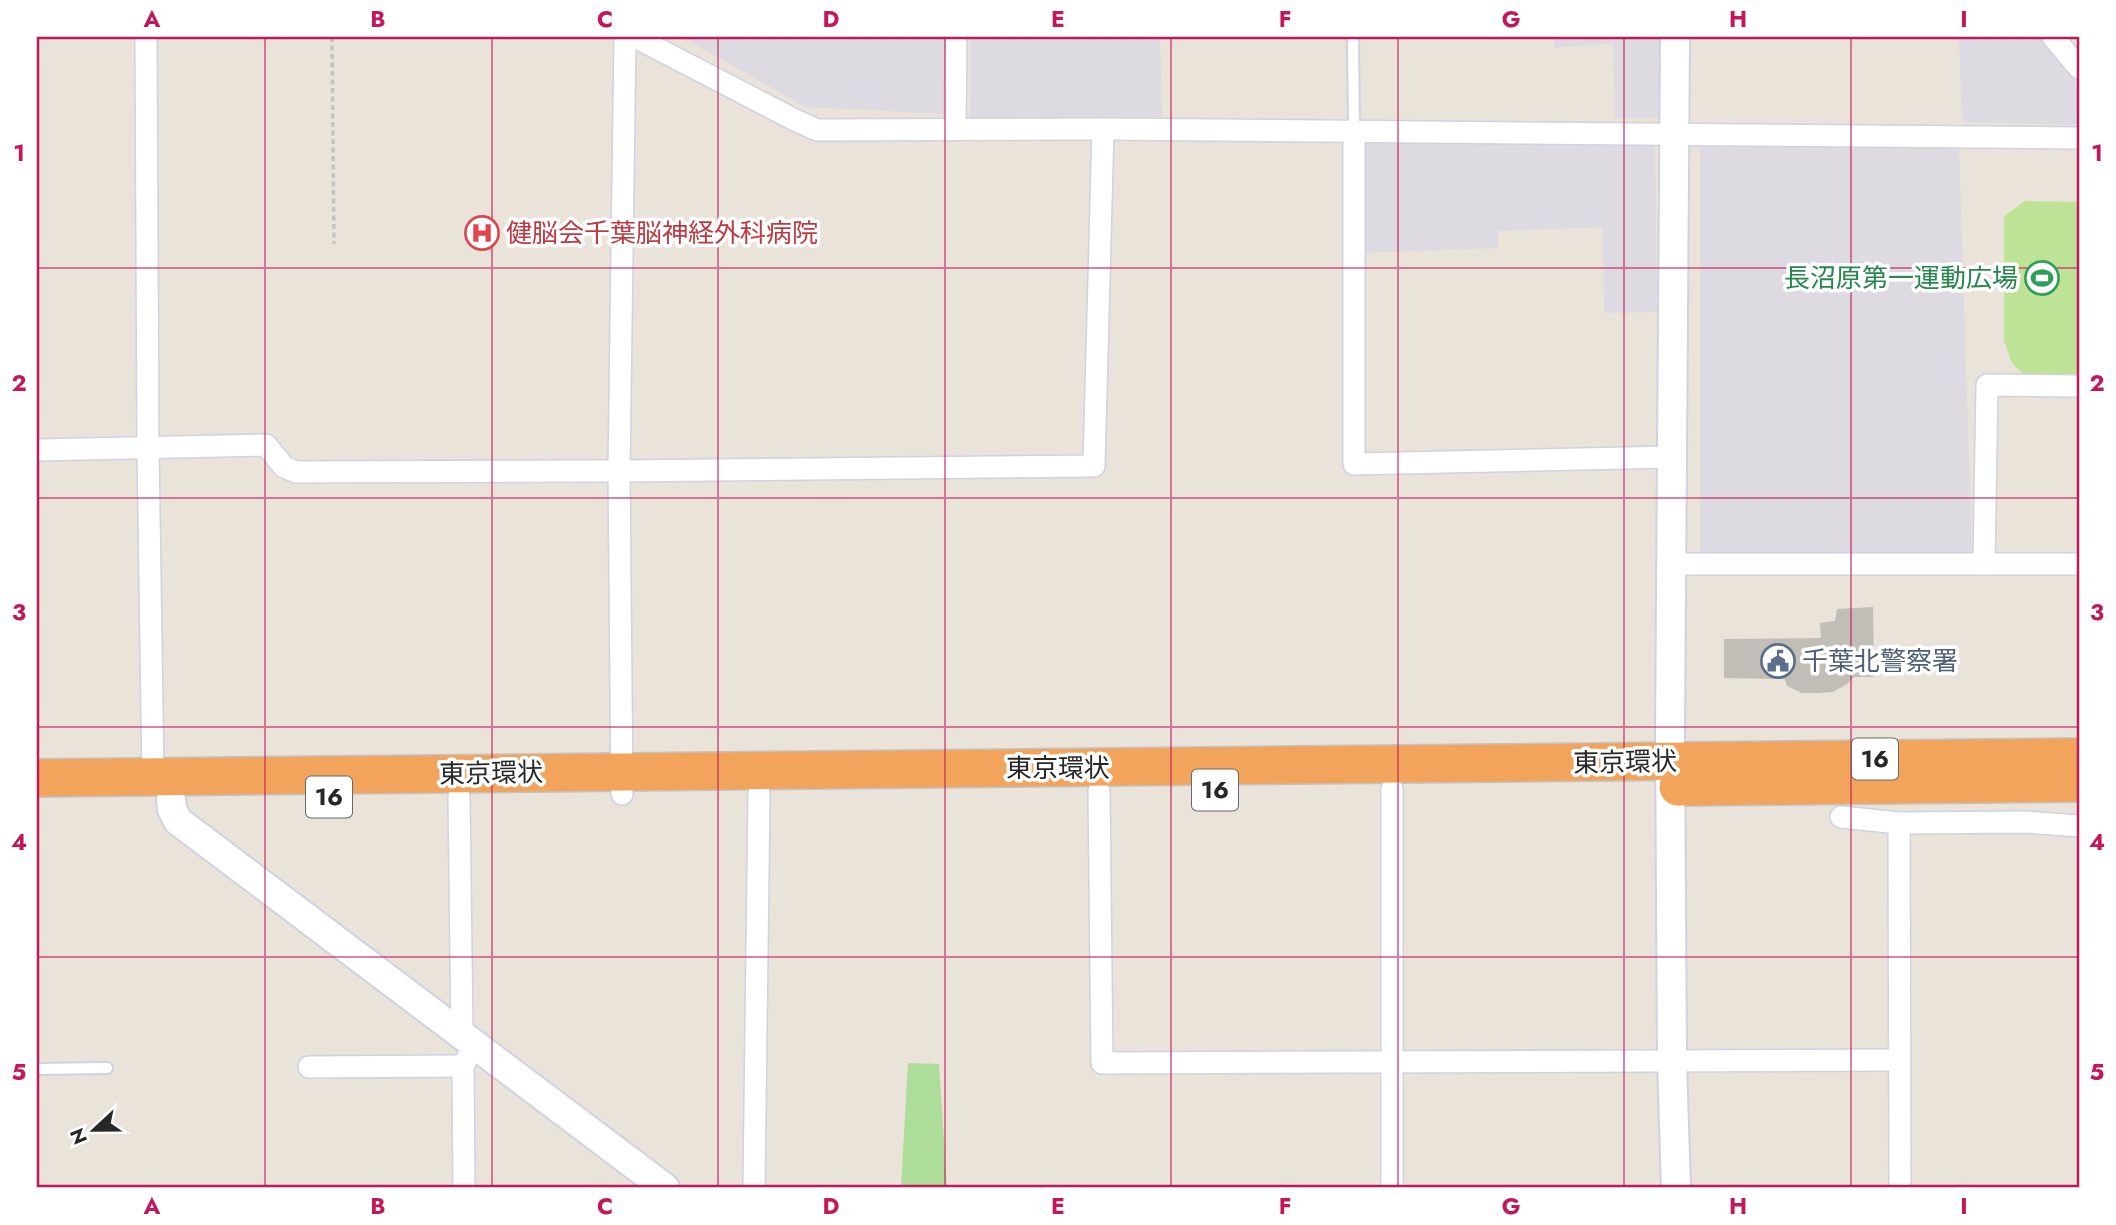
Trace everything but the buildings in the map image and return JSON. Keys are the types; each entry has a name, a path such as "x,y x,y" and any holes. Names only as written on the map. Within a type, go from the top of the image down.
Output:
{"highway":[{"path":"2014,771 2079,747"},
{"name":"東京環状","path":"2014,771 2079,757"},
{"name":"東京環状","path":"37,801 162,788 622,782 1132,768 1671,774 2014,771 2079,783"},
{"path":"2014,771 2079,793"},
{"name":"東京環状","path":"37,778 162,788 459,796 622,782 759,793 1392,789 1671,774"}],"street":[{"path":"146,37 148,447 162,788 178,821 466,1048 665,1188"},
{"path":"622,782 619,471 625,37"},
{"path":"635,37 817,130 1103,129 2079,138"},
{"path":"955,129 956,37"},
{"path":"1675,37 1671,774 1672,1060 1676,1188"},
{"path":"2053,37 2079,68"},
{"path":"37,450 267,445 284,467 296,472 1094,466 1103,129"},
{"path":"1353,131 1354,464 1672,457"},
{"path":"1984,564 1987,385 2079,386"},
{"path":"1672,564 2079,564"},
{"path":"1392,789 1392,1188"},
{"path":"1099,791 1102,1063 1899,1060"},
{"path":"754,1188 759,793"},
{"path":"459,796 466,1048 464,1188"},
{"path":"1841,817 1899,823 2026,822 2079,826"},
{"path":"1899,823 1900,1188"},
{"path":"309,1067 466,1048"}],"lane":[{"path":"1353,37 1353,131"},
{"path":"37,1069 107,1068"}],"path":[{"path":"332,37 334,244"}],"shaded area":[{"path":"682,37 949,37 948,114 806,107"},
{"path":"971,37 1160,37 1162,117 970,118"},
{"path":"1554,37 1664,37 1665,118 1615,118 1613,43 1554,48"},
{"path":"1959,37 2042,37 2079,85 2079,125 1962,122"},
{"path":"1361,138 1655,142 1657,312 1604,313 1603,227 1498,231 1498,248 1362,253"},
{"path":"1959,145 1972,557 1700,556 1700,147"}],"green space":[{"name":"長沼原第一運動広場","path":"2025,201 2079,202 2079,375 2025,376 2012,363 2004,341 2004,216"},
{"path":"908,1063 939,1064 947,1188 901,1188"}],"place":[{"name":"健脳会千葉脳神経外科病院","path":"482,233"},
{"name":"長沼原第一運動広場","path":"2042,278"},
{"name":"千葉北警察署","path":"1778,661"}]}
